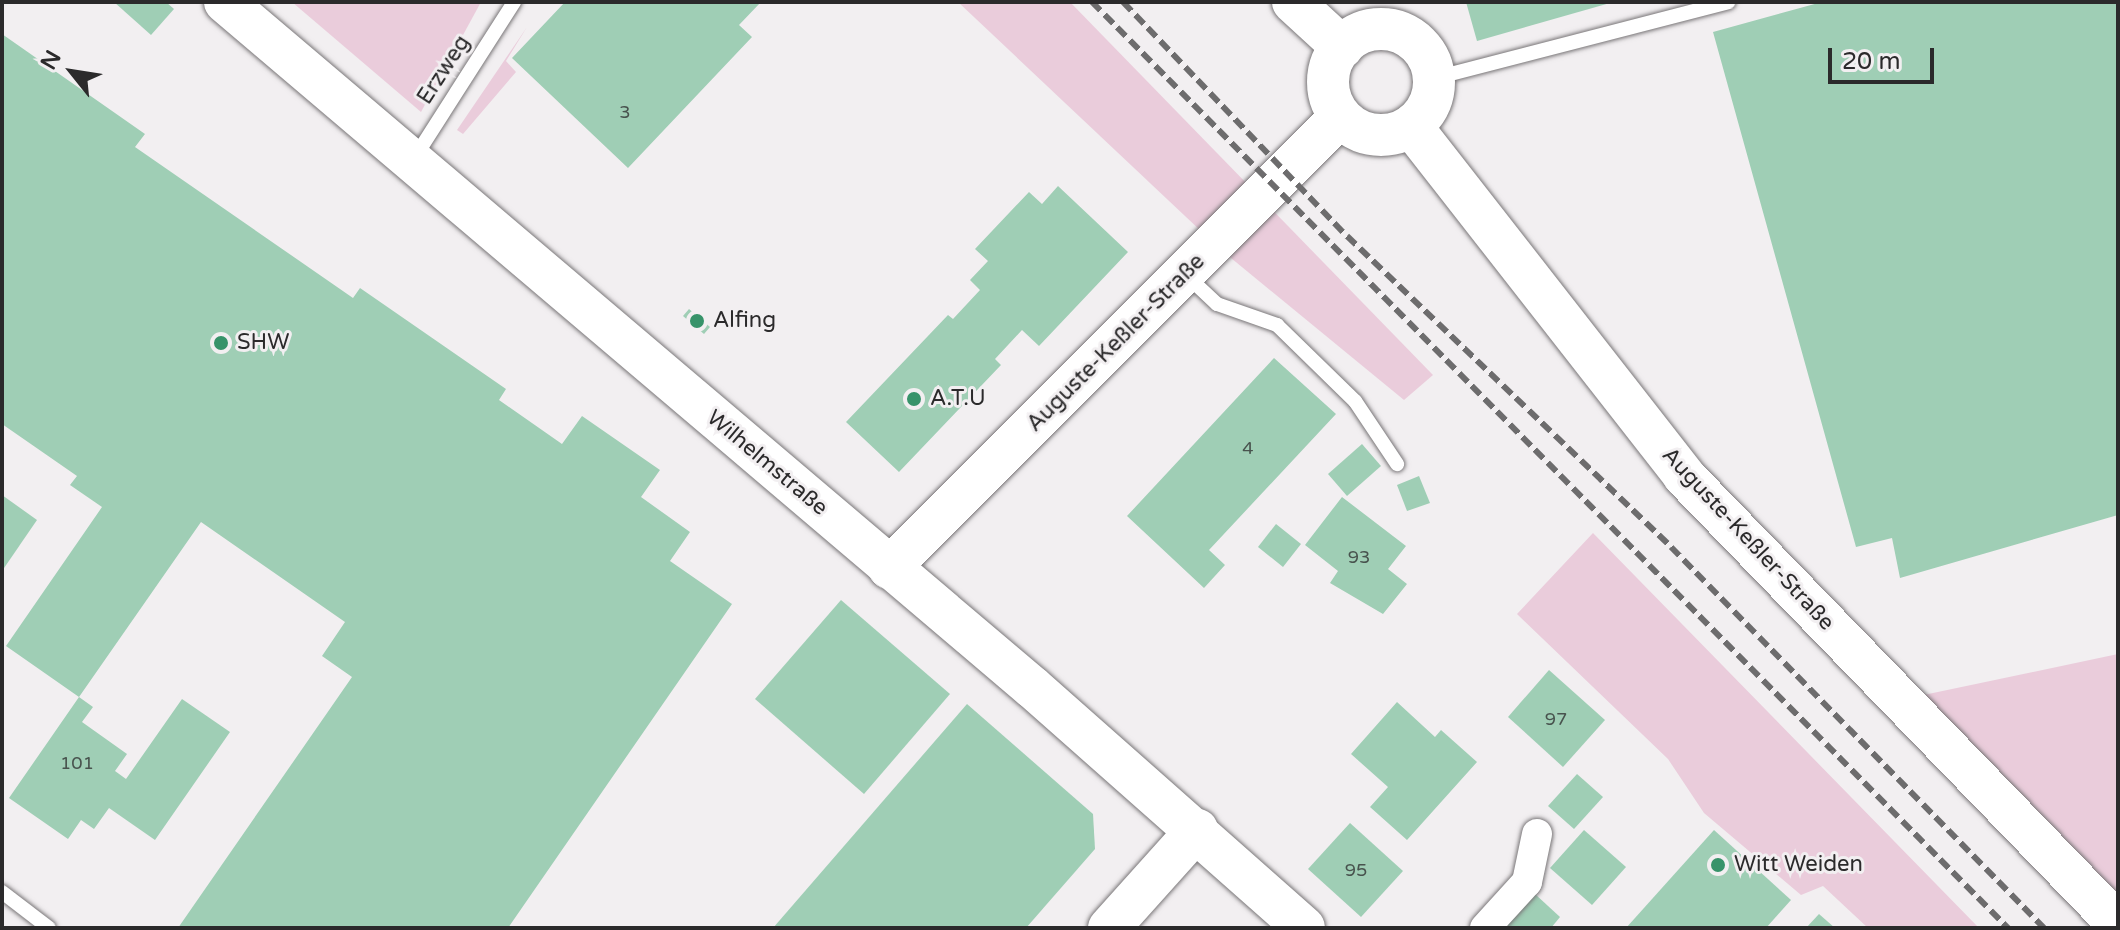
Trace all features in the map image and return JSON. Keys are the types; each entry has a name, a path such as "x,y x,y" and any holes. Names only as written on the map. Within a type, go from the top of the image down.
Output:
{"street":[{"name":"Wilhelmstraße","path":"225,2 1197,830 1304,928"},
{"path":"1293,2 1342,47"},
{"path":"1394,30 1422,47 1435,78 1427,110 1411,126 1385,135 1369,134 1340,117 1328,86 1329,69 1342,47 1361,32 1394,30"},
{"name":"Auguste-Keßler-Straße","path":"889,568 1340,117"},
{"name":"Auguste-Keßler-Straße","path":"1411,126 1684,476 2118,924"},
{"path":"1109,928 1197,830"},
{"path":"1485,928 1527,882 1537,834"}],"lane":[{"name":"Erzweg","path":"412,162 514,2"},
{"path":"1435,78 1728,2"},
{"path":"1185,274 1217,304 1277,325 1355,401 1397,464"},
{"path":"2,892 49,928"}],"shaded area":[{"path":"292,2 481,2 421,112"},
{"path":"958,2 1070,2 1433,375 1404,400 1220,249"},
{"path":"527,27 506,61 516,72 463,134 457,130"},
{"path":"1593,533 1979,928 1868,928 1823,886 1801,895 1704,813 1668,759 1517,614"},
{"path":"2118,654 2118,915 1914,697"}],"building":[{"path":"114,2 166,2 174,9 151,35"},
{"path":"565,2 761,2 739,25 752,37 628,168 512,58"},
{"path":"1466,2 1609,2 1610,3 1477,41"},
{"path":"1822,2 2118,2 2118,515 1900,578 1892,538 1856,547 1713,32"},
{"path":"2,34 145,134 135,147 353,298 360,288 506,389 499,400 562,444 582,416 660,470 641,497 690,532 670,561 732,604 508,928 178,928 352,677 322,656 345,622 201,522 79,697 6,646 102,507 70,485 77,476 2,424"},
{"path":"1058,186 1128,252 1039,346 1022,330 995,359 1001,365 899,472 846,422 948,315 953,319 980,290 970,280 988,261 975,249 1029,192 1042,204"},
{"path":"689,309 710,327 704,334 683,316"},
{"path":"1274,358 1336,414 1209,550 1225,565 1204,588 1127,516"},
{"path":"1362,444 1381,466 1347,496 1328,474"},
{"path":"1419,476 1430,503 1407,511 1397,485"},
{"path":"2,495 37,520 2,571"},
{"path":"1342,497 1406,546 1388,569 1407,584 1383,614 1330,583 1338,571 1305,545"},
{"path":"1276,524 1301,544 1283,567 1258,547"},
{"path":"841,600 950,694 864,794 755,699"},
{"path":"1549,670 1605,720 1563,767 1508,717"},
{"path":"79,697 93,707 82,722 127,754 115,771 126,779 182,699 230,732 155,840 109,808 94,829 81,820 68,839 9,798"},
{"path":"1397,702 1435,737 1441,730 1477,762 1407,840 1370,807 1388,787 1351,754"},
{"path":"967,704 1093,814 1095,849 1026,928 773,928"},
{"path":"1577,774 1603,797 1574,829 1548,806"},
{"path":"1350,823 1403,871 1361,917 1308,869"},
{"path":"1584,830 1626,867 1592,905 1550,868"},
{"name":"Witt Weiden","path":"1714,830 1791,900 1766,928 1626,928"},
{"path":"1535,894 1560,917 1551,928 1495,928"},
{"path":"1819,914 1835,928 1806,928"}],"railway":[{"path":"1092,2 2008,928"},
{"path":"1123,2 1347,236 1671,547 2044,928"}],"place":[{"name":"Alfing","path":"697,321"},
{"name":"SHW","path":"221,343"},
{"name":"A.T.U","path":"914,399"},
{"name":"Witt Weiden","path":"1718,865"}]}
